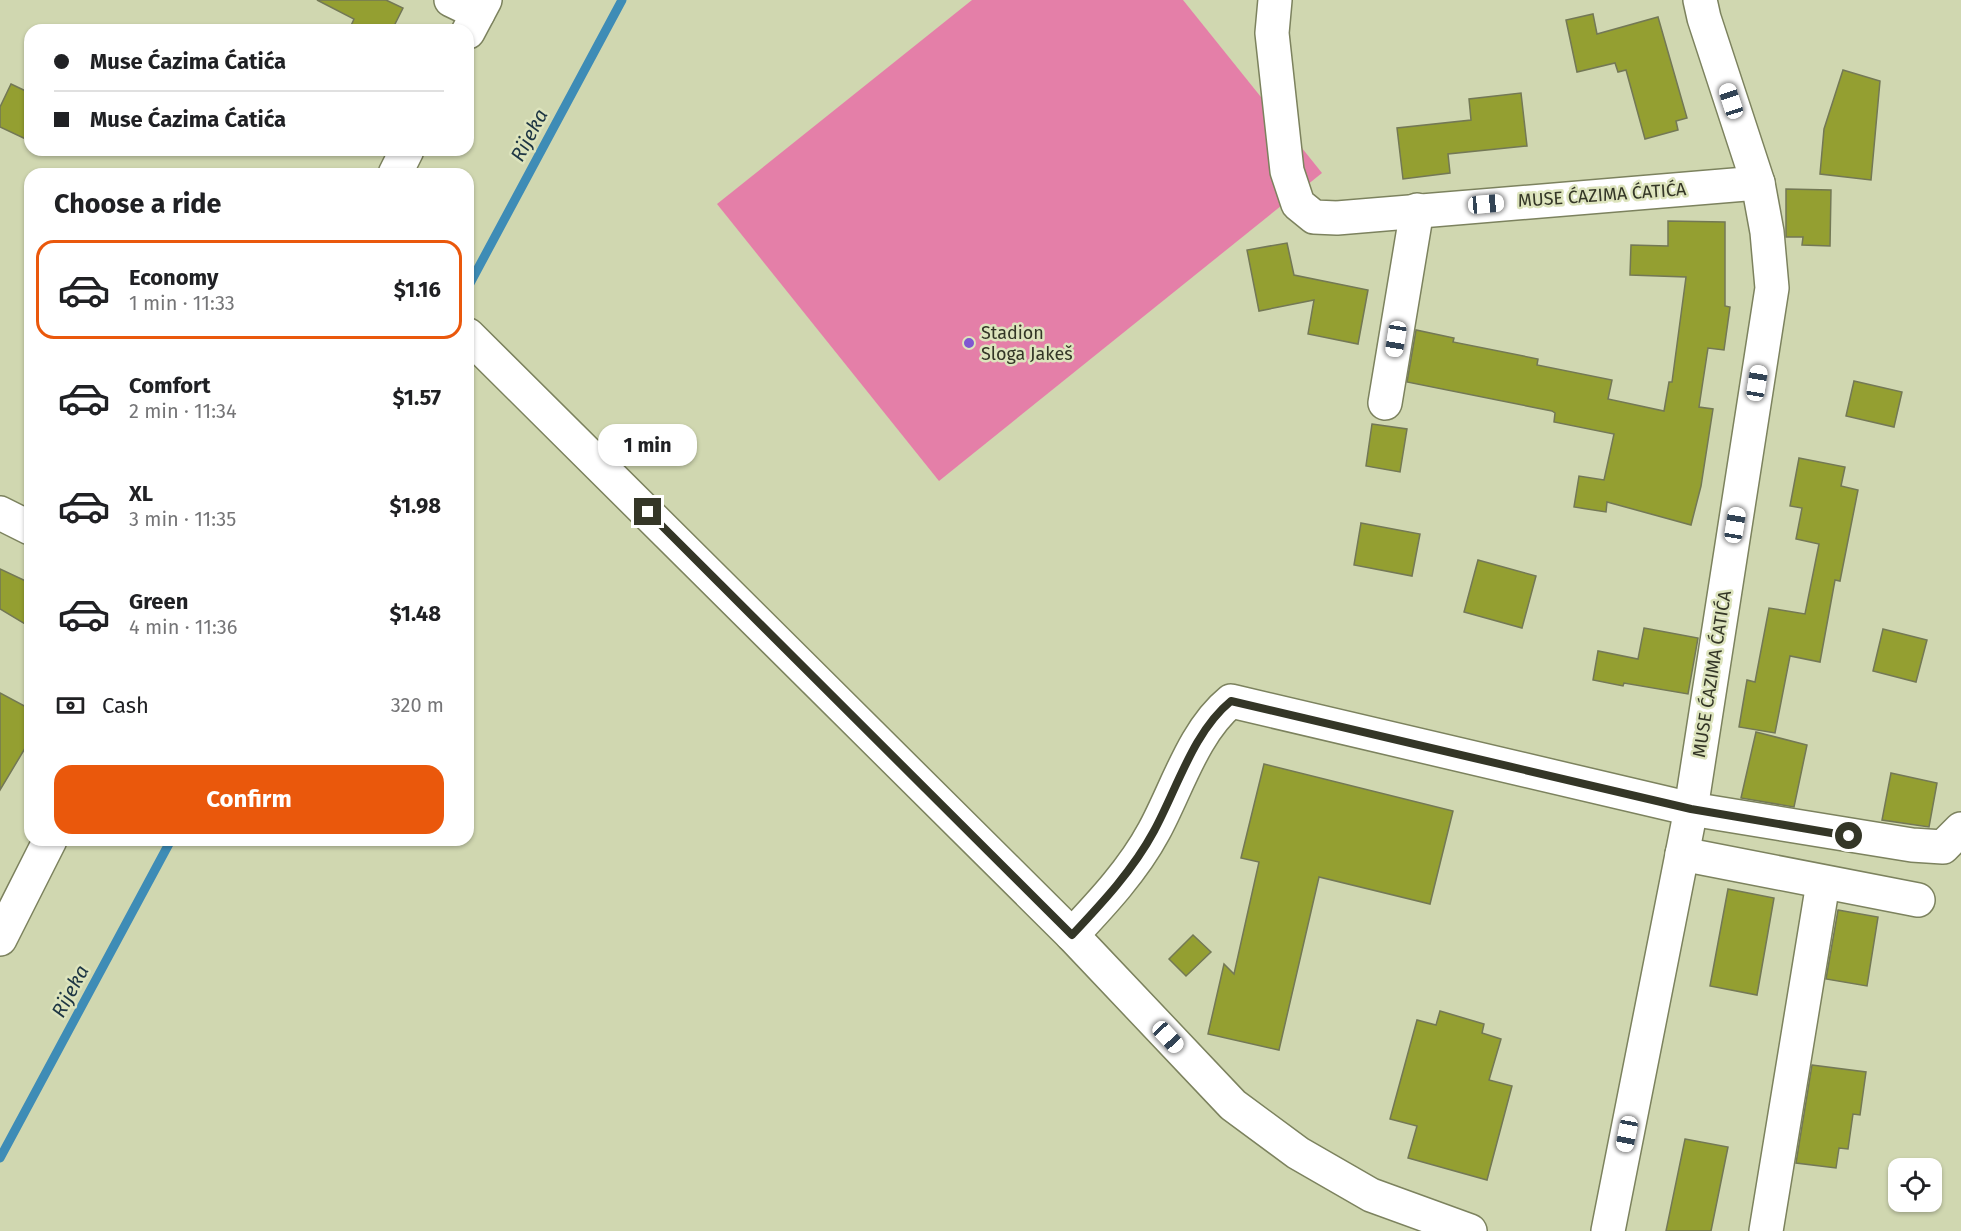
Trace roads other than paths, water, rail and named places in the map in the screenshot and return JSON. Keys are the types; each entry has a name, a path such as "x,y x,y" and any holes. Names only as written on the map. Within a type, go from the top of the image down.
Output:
{"street":[{"name":"MUSE ĆAZIMA ĆATIĆA","path":"1275,0 1272,33 1287,171 1298,204 1314,217 1337,218 1758,183"},
{"name":"MUSE ĆAZIMA ĆATIĆA","path":"1612,1230 1691,809 1772,288 1767,232 1758,183 1700,0"},
{"path":"1385,403 1418,210"},
{"path":"474,340 1072,935 1233,1105 1298,1153 1371,1195 1470,1231"},
{"path":"0,513 24,525"},
{"path":"1072,935 1116,886 1153,833 1197,746 1218,711 1231,701 1691,809 1870,839 1943,847 1961,829"},
{"path":"0,939 47,846"},
{"path":"1682,854 1918,900"},
{"path":"1766,1231 1823,883"}],"waterway":[{"name":"Rijeka","path":"474,276 622,0"},
{"name":"Rijeka","path":"0,1158 168,846"}],"place":[{"name":"Stadion Sloga Jakeš","path":"969,343"}]}
